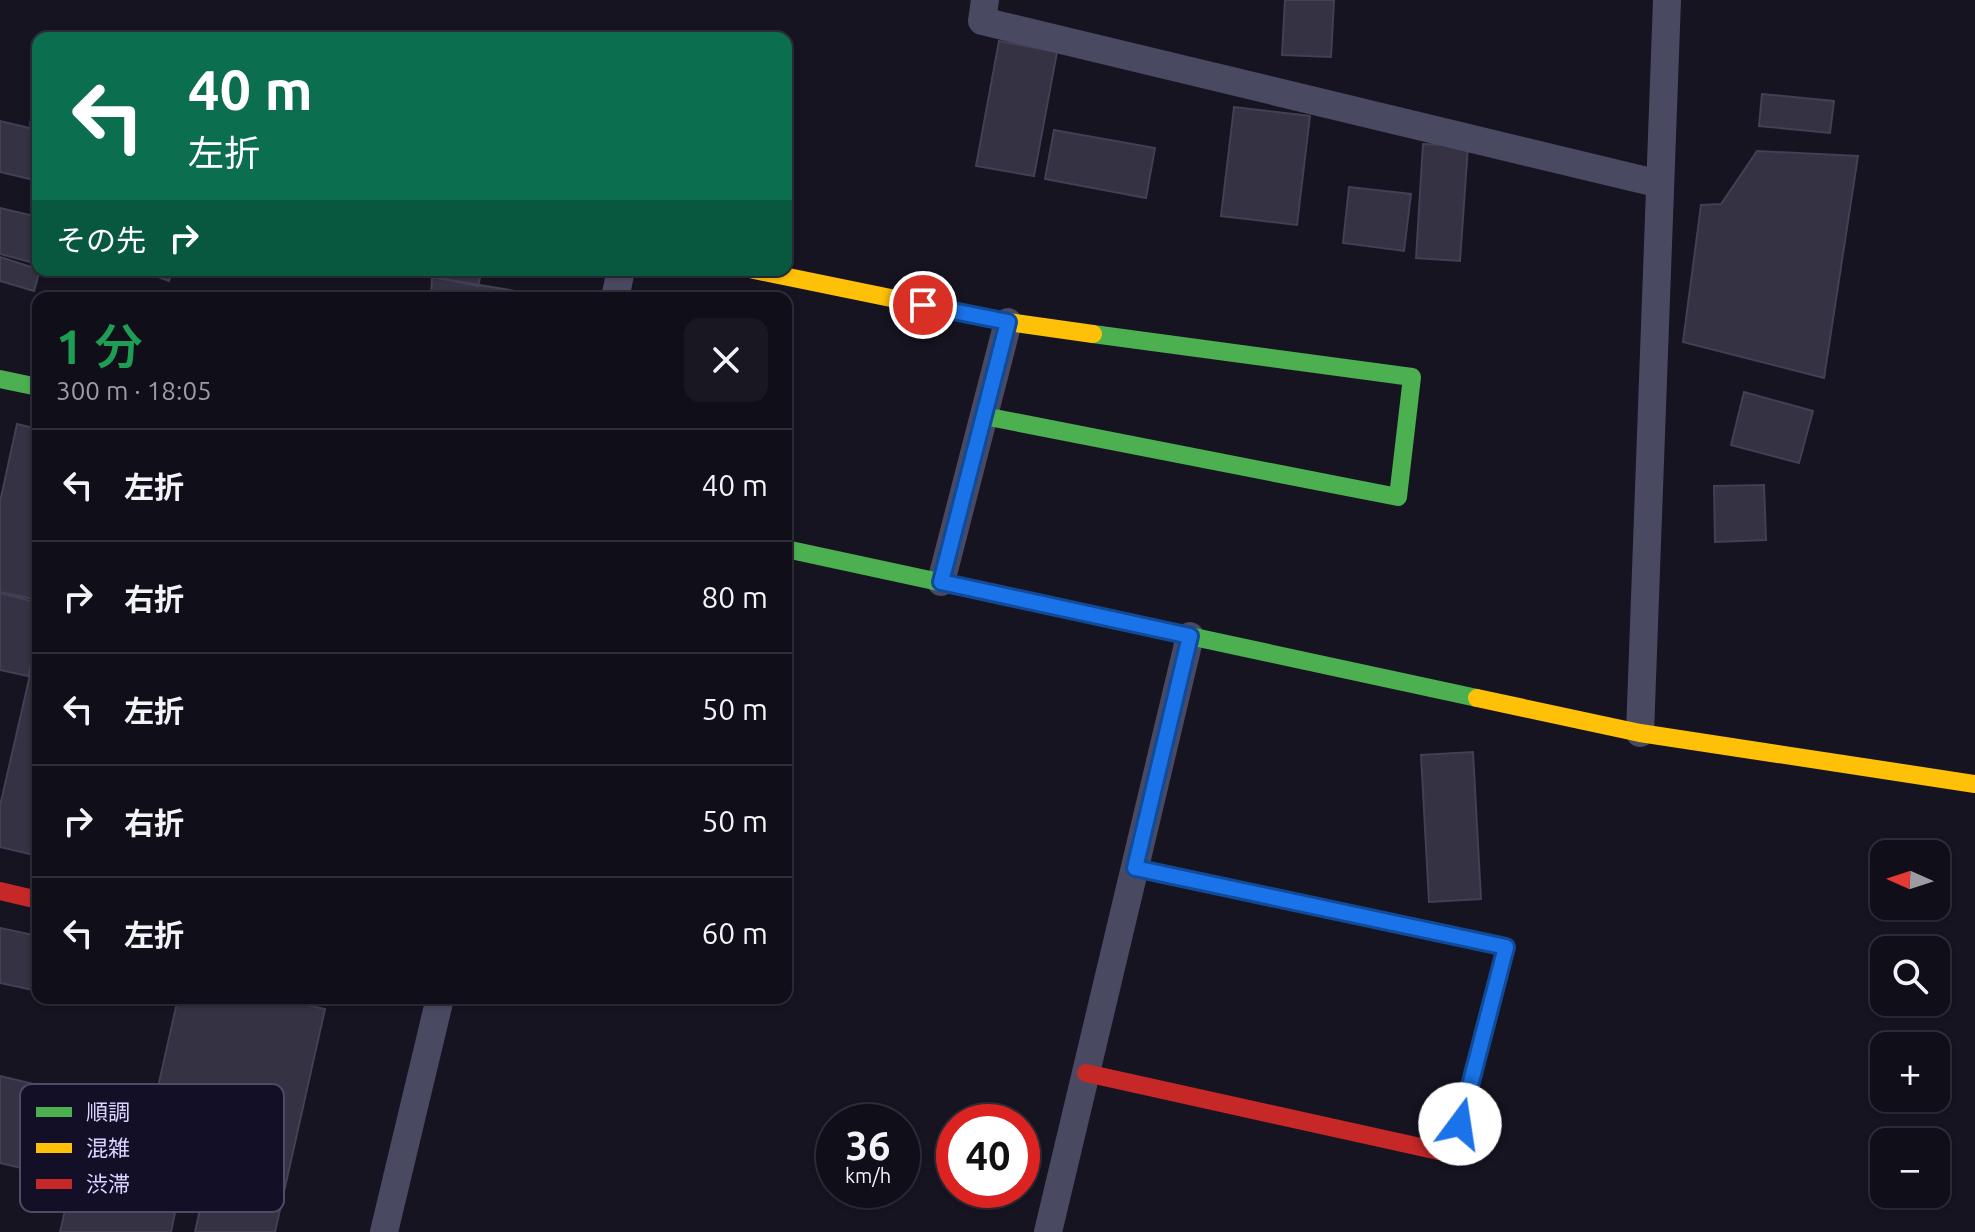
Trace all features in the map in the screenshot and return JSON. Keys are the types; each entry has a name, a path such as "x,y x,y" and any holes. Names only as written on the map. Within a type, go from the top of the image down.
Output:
{"street":[{"path":"985,0 982,21 1660,184"},
{"path":"1640,733 1667,0"},
{"path":"783,276 1008,322 1412,377 1398,497 984,416"},
{"path":"941,582 1008,322"},
{"path":"0,379 32,386"},
{"path":"792,550 1640,733 1975,784"},
{"path":"1048,1232 1190,636"},
{"path":"1086,1073 1452,1154 1506,947 1135,868"},
{"path":"0,891 32,899"},
{"path":"384,1232 439,1004"}],"building":[{"path":"1285,0 1334,0 1331,57 1282,55"},
{"path":"999,41 1057,52 1034,176 976,166"},
{"path":"1762,94 1834,101 1830,133 1759,126"},
{"path":"1234,107 1310,116 1297,225 1221,216"},
{"path":"0,121 32,129 32,180 0,172"},
{"path":"1054,130 1155,148 1146,198 1045,179"},
{"path":"1423,144 1468,146 1460,261 1416,258"},
{"path":"1757,151 1858,156 1824,378 1683,342 1701,205 1721,204"},
{"path":"1349,187 1411,194 1404,251 1343,243"},
{"path":"0,208 32,216 32,262 0,254"},
{"path":"0,257 32,267 32,276 38,276 34,291 0,281"},
{"path":"429,276 480,276 478,286"},
{"path":"432,277 521,292 431,292"},
{"path":"1744,392 1813,411 1799,463 1731,445"},
{"path":"17,424 32,428 32,599 0,592 0,502"},
{"path":"1764,485 1766,540 1715,542 1714,486"},
{"path":"0,593 32,601 32,660 28,676 0,670"},
{"path":"32,666 32,855 0,847 0,806"},
{"path":"1473,752 1481,899 1429,902 1421,755"},
{"path":"0,928 32,935 32,990 0,983"},
{"path":"177,1004 302,1004 325,1009 284,1192 284,1084 159,1084"},
{"path":"0,1076 34,1084 20,1084 20,1168 0,1163"},
{"path":"65,1212 175,1212 171,1232 60,1232"},
{"path":"199,1212 279,1212 275,1232 195,1232"}],"traffic: fast":[{"path":"984,416 1398,497 1412,377 1093,334"},
{"path":"0,379 32,386"},
{"path":"792,550 1477,698"},
{"path":"1135,868 1506,947 1462,1116"}],"traffic: slow":[{"path":"783,276 1008,322 1093,334"},
{"path":"1477,698 1640,733 1975,784"}],"traffic: jam":[{"path":"0,891 32,899"},
{"path":"1086,1073 1452,1154 1462,1116"}],"route":[{"path":"923,305 1008,322 941,582 1190,636 1135,868 1506,947 1460,1124"}]}
